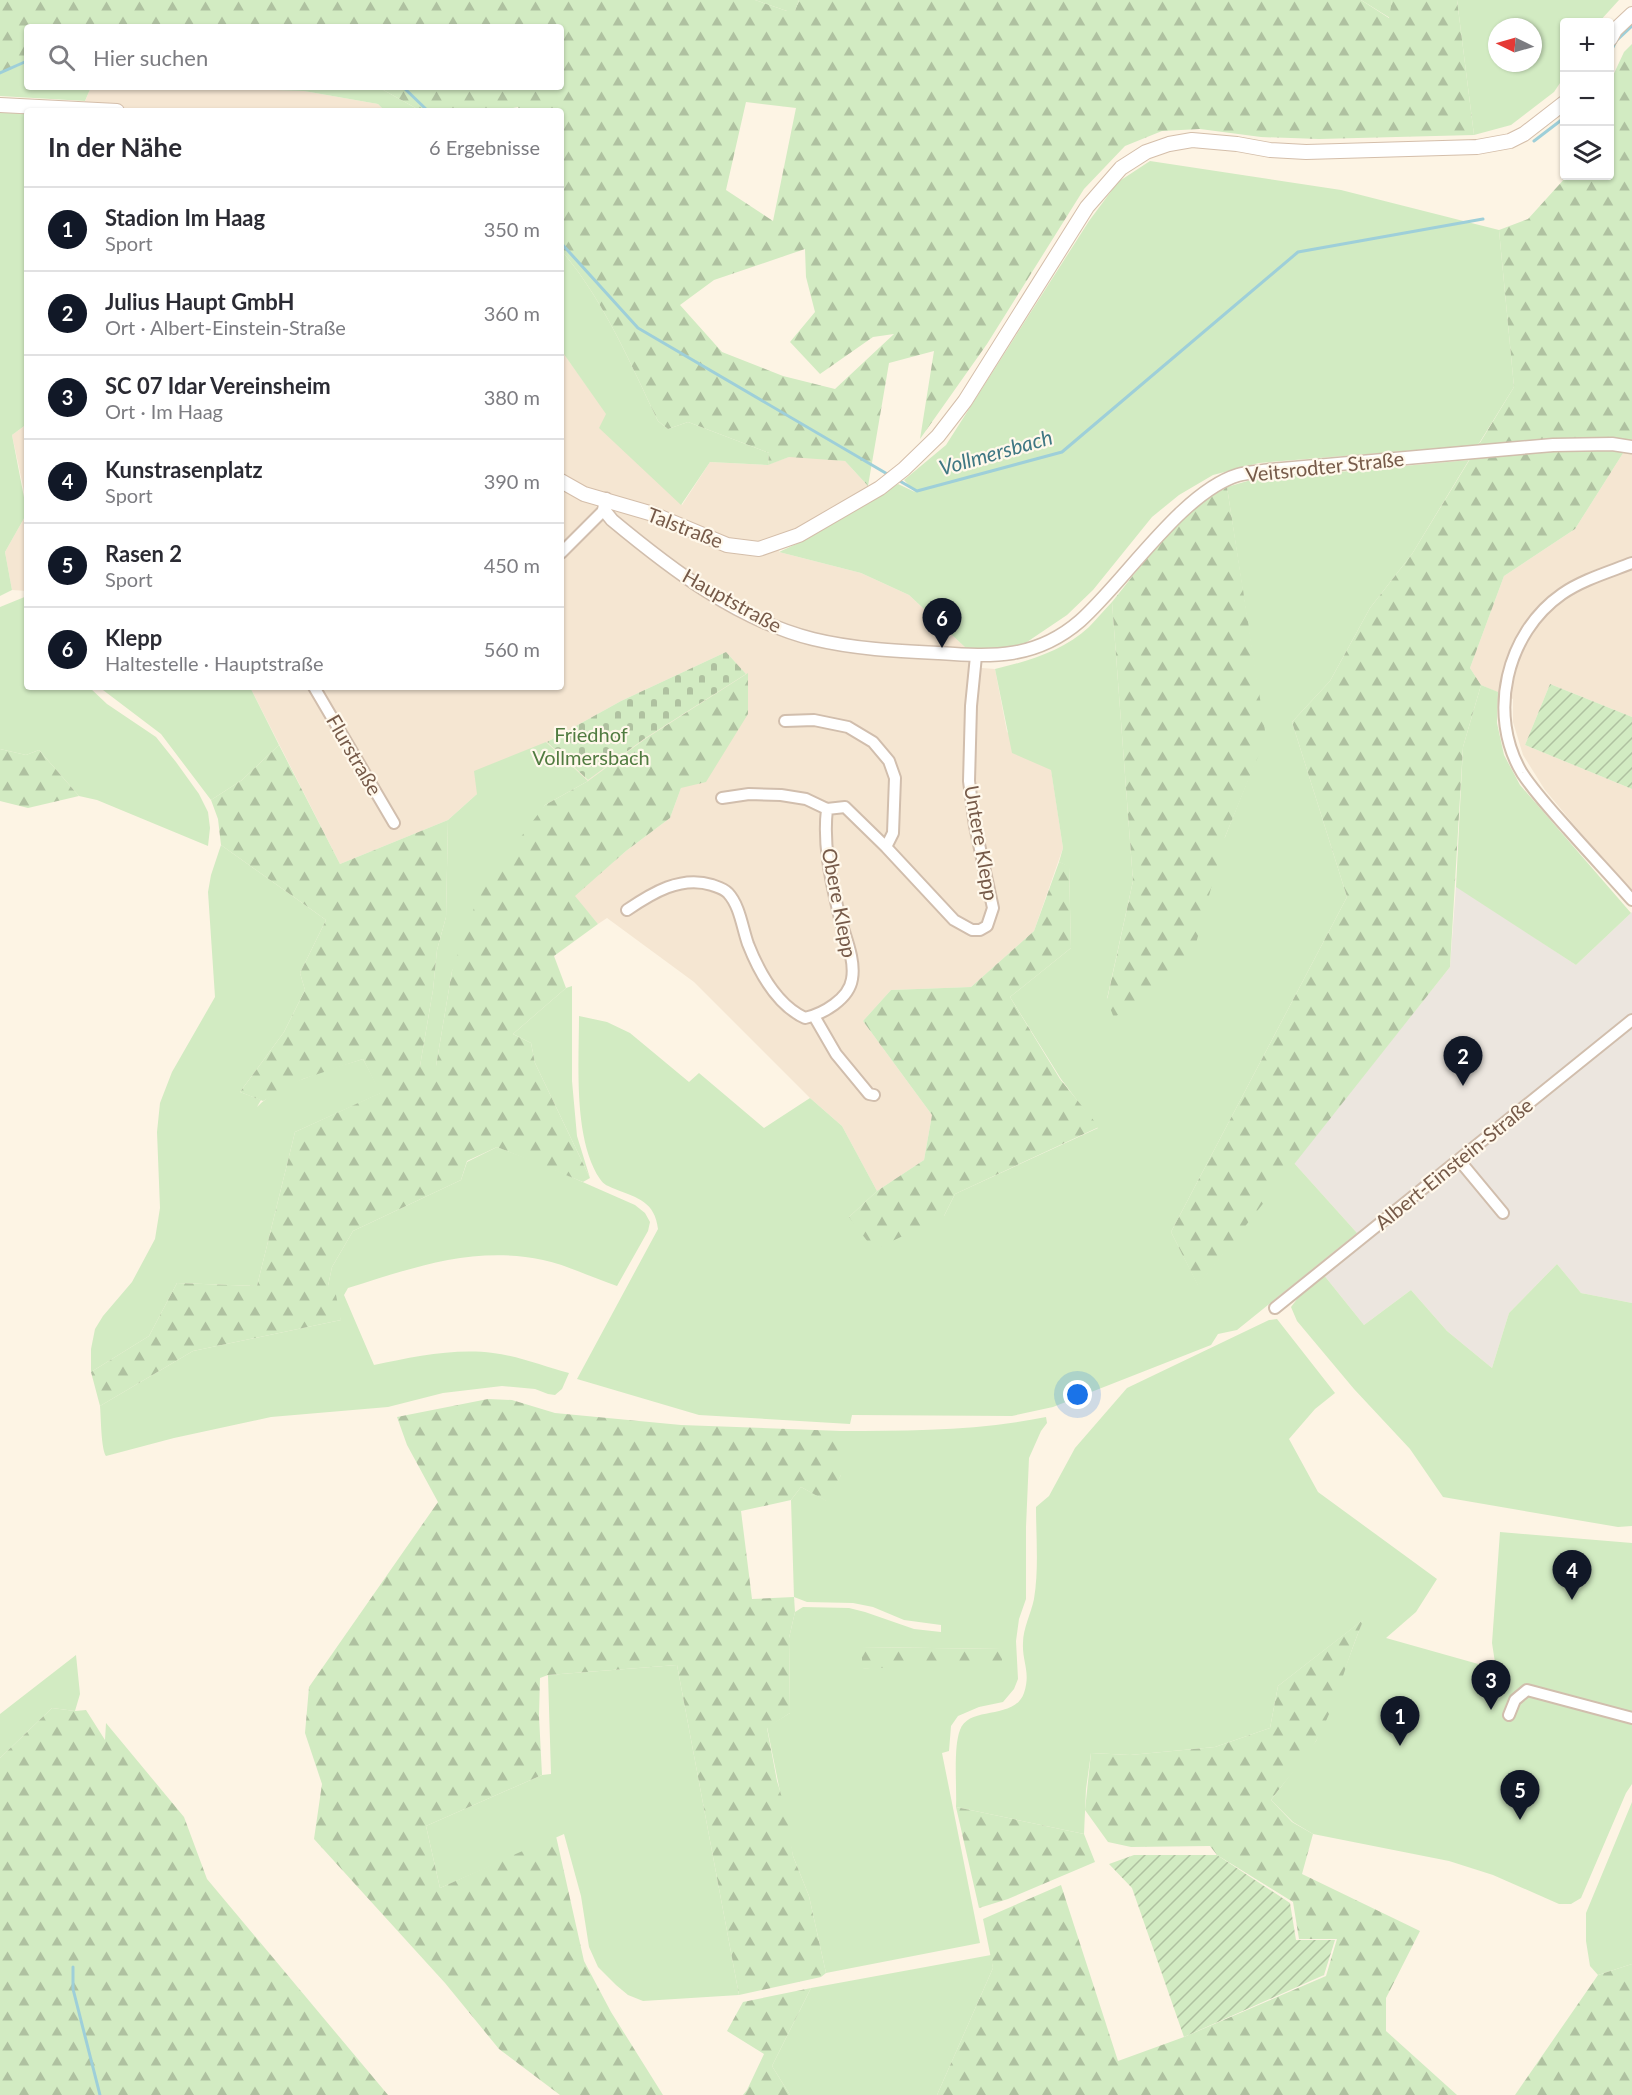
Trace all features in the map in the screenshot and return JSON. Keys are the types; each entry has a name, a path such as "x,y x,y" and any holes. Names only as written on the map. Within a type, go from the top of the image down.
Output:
{"main road":[{"path":"1614,32 1632,14"},
{"path":"0,105 58,108"},
{"name":"Talstraße","path":"605,505 679,524 727,545 759,549 799,535 880,488 904,469 938,436 965,401 1087,207 1121,168 1146,152 1169,144 1192,140 1306,152 1496,145 1524,134 1560,106"},
{"name":"Hauptstraße","path":"564,483 605,505"}],"street":[{"name":"Veitsrodter Straße","path":"976,656 995,656 1025,651 1057,638 1100,602 1175,519 1208,490 1237,475 1270,470 1553,445 1612,444 1632,447"},
{"name":"Hauptstraße","path":"605,505 612,520 634,539 703,589 768,624 830,643 976,656"},
{"path":"564,550 605,505"},
{"path":"1632,562 1562,594 1541,613 1525,634 1512,660 1505,689 1504,718 1509,743 1521,771 1541,799 1632,900"},
{"name":"Untere Klepp","path":"828,809 845,807 954,920 972,930 980,930 987,926 993,908 977,836 969,781 970,726 976,656"},
{"name":"Flurstraße","path":"316,690 394,824"},
{"path":"785,721 814,720 848,727 873,742 889,761 895,778 893,833 886,847"},
{"path":"722,798 749,794 781,795 806,800 828,809"},
{"name":"Obere Klepp","path":"814,1016 843,998 852,979 851,958 837,910 827,854 828,809"},
{"path":"627,910 658,891 679,883 704,883 721,888 728,893 748,944 782,1004 805,1018 814,1016 836,1054 869,1094 873,1095"},
{"name":"Albert-Einstein-Straße","path":"1275,1308 1632,1020"},
{"path":"1459,1160 1503,1213"},
{"path":"1509,1714 1515,1700 1527,1690 1632,1718"}],"shaded area":[{"path":"90,90 277,90 304,91 378,104 382,108 82,108"},
{"path":"564,354 607,414 682,505 710,462 767,465 794,455 845,461 868,486 812,520 777,537 779,552 861,573 909,595 967,649 969,667 995,669 1007,732 1051,769 1063,848 1034,931 971,987 891,990 863,1021 932,1115 924,1160 877,1191 842,1126 810,1098 694,982 607,918 598,924 574,896 626,851 670,818 681,788 747,674 645,739 588,781 546,742 477,794 448,820 340,864 252,690 564,690","holes":["726,652 746,674 644,739 588,780 547,742 621,701"]},
{"path":"24,426 24,491 12,435"},
{"path":"1625,450 1632,451 1632,717 1550,684 1525,745 1632,789 1632,890 1545,790 1523,755 1513,722 1513,699 1481,685 1470,668 1504,576 1575,529"},
{"path":"24,518 24,591 12,590 5,552"},
{"path":"1456,886 1576,965 1632,912 1632,1303 1581,1293 1557,1264 1509,1313 1492,1368 1447,1331 1411,1290 1364,1325 1323,1274 1357,1233 1294,1163 1450,967"}],"green space":[{"path":"0,0 755,0 787,11 795,11 799,0 1361,0 1389,18 1392,0 1457,0 1474,135 1319,139 1261,137 1200,129 1162,131 1125,146 1084,189 987,344 920,439 934,351 889,363 868,486 845,461 789,457 768,465 769,453 688,422 668,429 658,421 603,311 564,254 564,108 416,108 383,90 564,90 564,24 24,24 24,63 0,74","holes":["746,102 796,108 773,221 726,190","805,249 806,277 815,312 790,342 820,374 873,337 894,334 835,389 783,376 722,352 680,305 714,280"]},
{"path":"755,0 799,0 795,11 787,11"},
{"path":"1361,0 1392,0 1390,18"},
{"path":"1457,0 1619,0 1603,18 1560,18 1560,83 1554,92 1511,125 1474,135"},
{"path":"1632,44 1632,444 1625,450 1575,529 1504,576 1470,668 1481,685 1463,747 1450,967 1198,1286 1171,1232 1347,897 1292,722 1330,681 1370,608 1412,554 1514,387 1499,230 1528,219 1563,180 1614,180 1614,73 1624,52"},
{"path":"24,63 24,90 90,90 85,101 0,96 0,74"},
{"path":"277,90 383,90 416,108 382,108 378,104 304,91"},
{"path":"0,112 24,113 24,426 12,435 24,497 24,518 5,552 12,590 0,596"},
{"path":"1150,161 1341,190 1499,230 1514,387 1478,445 1259,463 1213,475 1179,495 1152,517 1093,590 1067,615 1024,644 998,649 967,649 909,595 861,573 779,552 809,538 898,484 915,492 904,480 946,445 1089,221 1118,182"},
{"path":"564,254 603,311 658,421 668,429 688,422 769,453 768,465 710,462 681,505 599,428 606,414 564,354"},
{"path":"1469,460 1412,554 1370,608 1330,681 1292,722 1347,897 1171,1232 1198,1285 1294,1163 1357,1233 1237,1330 1218,1334 1211,1345 1053,1407 1012,1416 852,1415 850,1424 699,1415 577,1379 658,1229 653,1213 644,1202 605,1184 591,1162 585,1143 579,1100 579,1016 607,1022 630,1033 689,1082 699,1073 764,1128 810,1098 842,1126 877,1191 849,1217 944,1216 955,1194 1098,1128 1061,1079 1010,997 1071,948 1069,867 1059,862 1063,848 1051,770 1012,753 995,669 1033,659 1068,643 1089,627 1112,602 1133,881 1107,999 1225,837 1265,737 1227,487 1251,480"},
{"path":"1227,487 1266,737 1225,837 1192,958 1114,1018 1107,1000 1133,881 1112,602 1150,554 1178,524 1193,510"},
{"path":"24,597 24,690 92,690 107,704 156,737 199,794 208,812 210,828 208,846 97,800 79,796 39,750 26,755 0,749 0,607"},
{"name":"Friedhof Vollmersbach","path":"726,652 746,674 644,739 588,780 547,742 621,701"},
{"path":"748,673 748,714 706,782 681,788 670,818 626,851 575,896 598,924 554,956 566,988 513,1034 531,1043 535,1063 590,1178 583,1182 497,1147 467,1161 461,1180 353,1231 332,1267 328,1286 335,1290 341,1320 193,1351 100,1406 91,1372 149,1336 177,1283 257,1286 295,1132 380,1093 363,1059 303,1079 263,1101 240,1092 284,1032 305,990 300,973 326,920 221,845 218,819 211,800 242,780 279,745 340,864 448,820 446,917 437,950 433,990 420,1066 436,1066 452,971 480,891 545,805 588,781 645,739"},
{"path":"1550,684 1632,717 1632,789 1525,745"},
{"path":"1481,685 1498,692 1497,723 1504,755 1520,785 1631,913 1576,965 1456,887 1463,747"},
{"path":"103,690 252,690 279,745 242,780 211,800 161,734"},
{"path":"546,742 588,781 545,805 452,971 436,1066 420,1066 433,990 437,950 446,917 448,820 477,794 474,771"},
{"path":"0,749 26,755 39,750 79,796 28,808 0,801"},
{"path":"221,845 326,920 300,973 305,990 284,1032 240,1092 261,1100 257,1107 279,1090 293,1083 363,1059 381,1093 295,1132 257,1286 177,1283 149,1336 91,1372 91,1349 95,1329 132,1282 155,1239 160,1208 157,1132 160,1103 172,1072 215,997 208,892"},
{"path":"1059,862 1069,866 1071,948 1010,997 1060,1079 1099,1127 955,1194 944,1216 874,1250 849,1217 877,1191 924,1160 932,1115 863,1021 891,990 971,987 1034,931"},
{"path":"572,986 572,1081 577,1136 590,1178 535,1063 531,1043 513,1034 566,988"},
{"path":"497,1147 635,1205 645,1213 650,1222 648,1231 617,1286 552,1262 517,1256 492,1255 420,1266 348,1288 344,1295 374,1365 448,1352 503,1354 569,1373 562,1389 555,1395 535,1389 502,1386 443,1393 388,1407 271,1417 174,1438 106,1456 102,1440 100,1406 193,1351 341,1320 328,1286 332,1267 353,1231 461,1180 467,1162"},
{"path":"1557,1264 1581,1293 1632,1303 1632,1526 1618,1527 1443,1497 1410,1449 1354,1389 1297,1321 1291,1307 1301,1294 1323,1274 1364,1325 1411,1290 1447,1331 1492,1368 1509,1313"},
{"path":"1277,1319 1335,1393 1315,1409 1289,1439 1318,1492 1437,1579 1416,1612 1386,1638 1496,1669 1492,1643 1500,1532 1632,1543 1632,1784 1626,1793 1581,1898 1571,1904 1559,1904 1493,1875 1449,1861 1313,1834 1293,1822 1271,1800 1316,1741 1363,1620 1278,1686 1270,1728 1215,1747 1130,1755 1091,1753 1086,1789 1084,1834 956,1807 956,1757 960,1730 965,1722 972,1718 1011,1707 1019,1702 1026,1686 1023,1637 1034,1599 1037,1553 1036,1507 1049,1496 1075,1448 1127,1388 1269,1320"},
{"path":"488,1399 512,1400 555,1413 681,1425 841,1431 841,1475 828,1502 801,1487 791,1500 741,1511 752,1599 794,1597 795,1612 789,1638 790,1713 767,1728 777,1781 787,1814 793,1856 809,1896 826,1973 821,1977 739,1995 677,1665 548,1675 540,1678 542,1775 426,1826 440,1888 556,1836 584,1961 611,2012 663,2095 560,2095 499,2049 445,1983 314,1839 322,1784 305,1733 309,1687 438,1502 407,1445 397,1417"},
{"path":"1046,1417 1047,1423 1029,1458 1026,1599 1019,1619 1016,1641 1018,1679 1014,1689 1003,1702 979,1707 958,1716 951,1726 949,1751 942,1753 980,1943 826,1973 809,1896 793,1856 767,1727 790,1713 789,1638 795,1612 803,1607 849,1608 914,1629 941,1632 941,1625 904,1620 873,1607 853,1603 807,1602 794,1597 791,1500 801,1487 827,1501 841,1475 841,1431 944,1429 1020,1422","holes":["862,1647 1002,1649 863,1669"]},
{"path":"1364,1619 1323,1728 1306,1756 1271,1800 1292,1822 1313,1834 1302,1874 1420,1931 1386,1998 1386,2031 1457,2095 937,2095 993,1968 983,1919 1061,1885 1118,2061 1184,2037 1326,1976 1337,1939 1299,1939 1293,1902 1217,1855 1210,1846 1131,1847 1108,1842 1085,1810 1091,1753 1130,1755 1215,1747 1270,1728 1278,1686"},
{"path":"862,1647 1002,1649 1002,1661 862,1669"},
{"path":"76,1655 80,1694 75,1711 52,1708 0,1758 0,1714"},
{"path":"677,1665 739,1995 643,2001 628,1995 598,1967 589,1947 581,1896 564,1834 440,1888 426,1826 542,1775 551,1774 548,1675"},
{"path":"52,1708 86,1710 105,1740 106,1723 184,1817 207,1879 388,2095 0,2095 0,1758"},
{"path":"1632,1802 1632,1964 1598,1975 1590,1966 1586,1941 1586,1913"},
{"path":"956,1807 1084,1834 1095,1862 1008,1899 979,1908"},
{"path":"1134,1855 1217,1855 1290,1903 1296,1940 1335,1940 1324,1975 1184,2037 1132,1888 1109,1864"},
{"path":"991,1955 993,1968 937,2095 790,2095 772,2066 811,1988"},
{"path":"1632,1964 1632,2095 1515,2095 1598,1975"},
{"path":"811,1988 772,2066 790,2095 743,2095 764,2054 727,2031 743,2002"}],"waterway":[{"name":"Vollmersbach","path":"1614,45 1632,26"},
{"name":"Vollmersbach","path":"0,73 24,62"},
{"name":"Vollmersbach","path":"406,90 425,108"},
{"name":"Vollmersbach","path":"1534,141 1560,121"},
{"name":"Vollmersbach","path":"898,480 917,491 1062,452 1298,252 1483,219"},
{"name":"Vollmersbach","path":"564,246 638,328 889,475"},
{"path":"73,1967 73,1989 100,2095"}],"place":[{"name":"Klepp","path":"942,648"},
{"name":"Julius Haupt GmbH","path":"1463,1086"},
{"name":"Kunstrasenplatz","path":"1572,1600"},
{"name":"SC 07 Idar Vereinsheim","path":"1491,1710"},
{"name":"Stadion Im Haag","path":"1400,1746"},
{"name":"Rasen 2","path":"1520,1820"}]}
